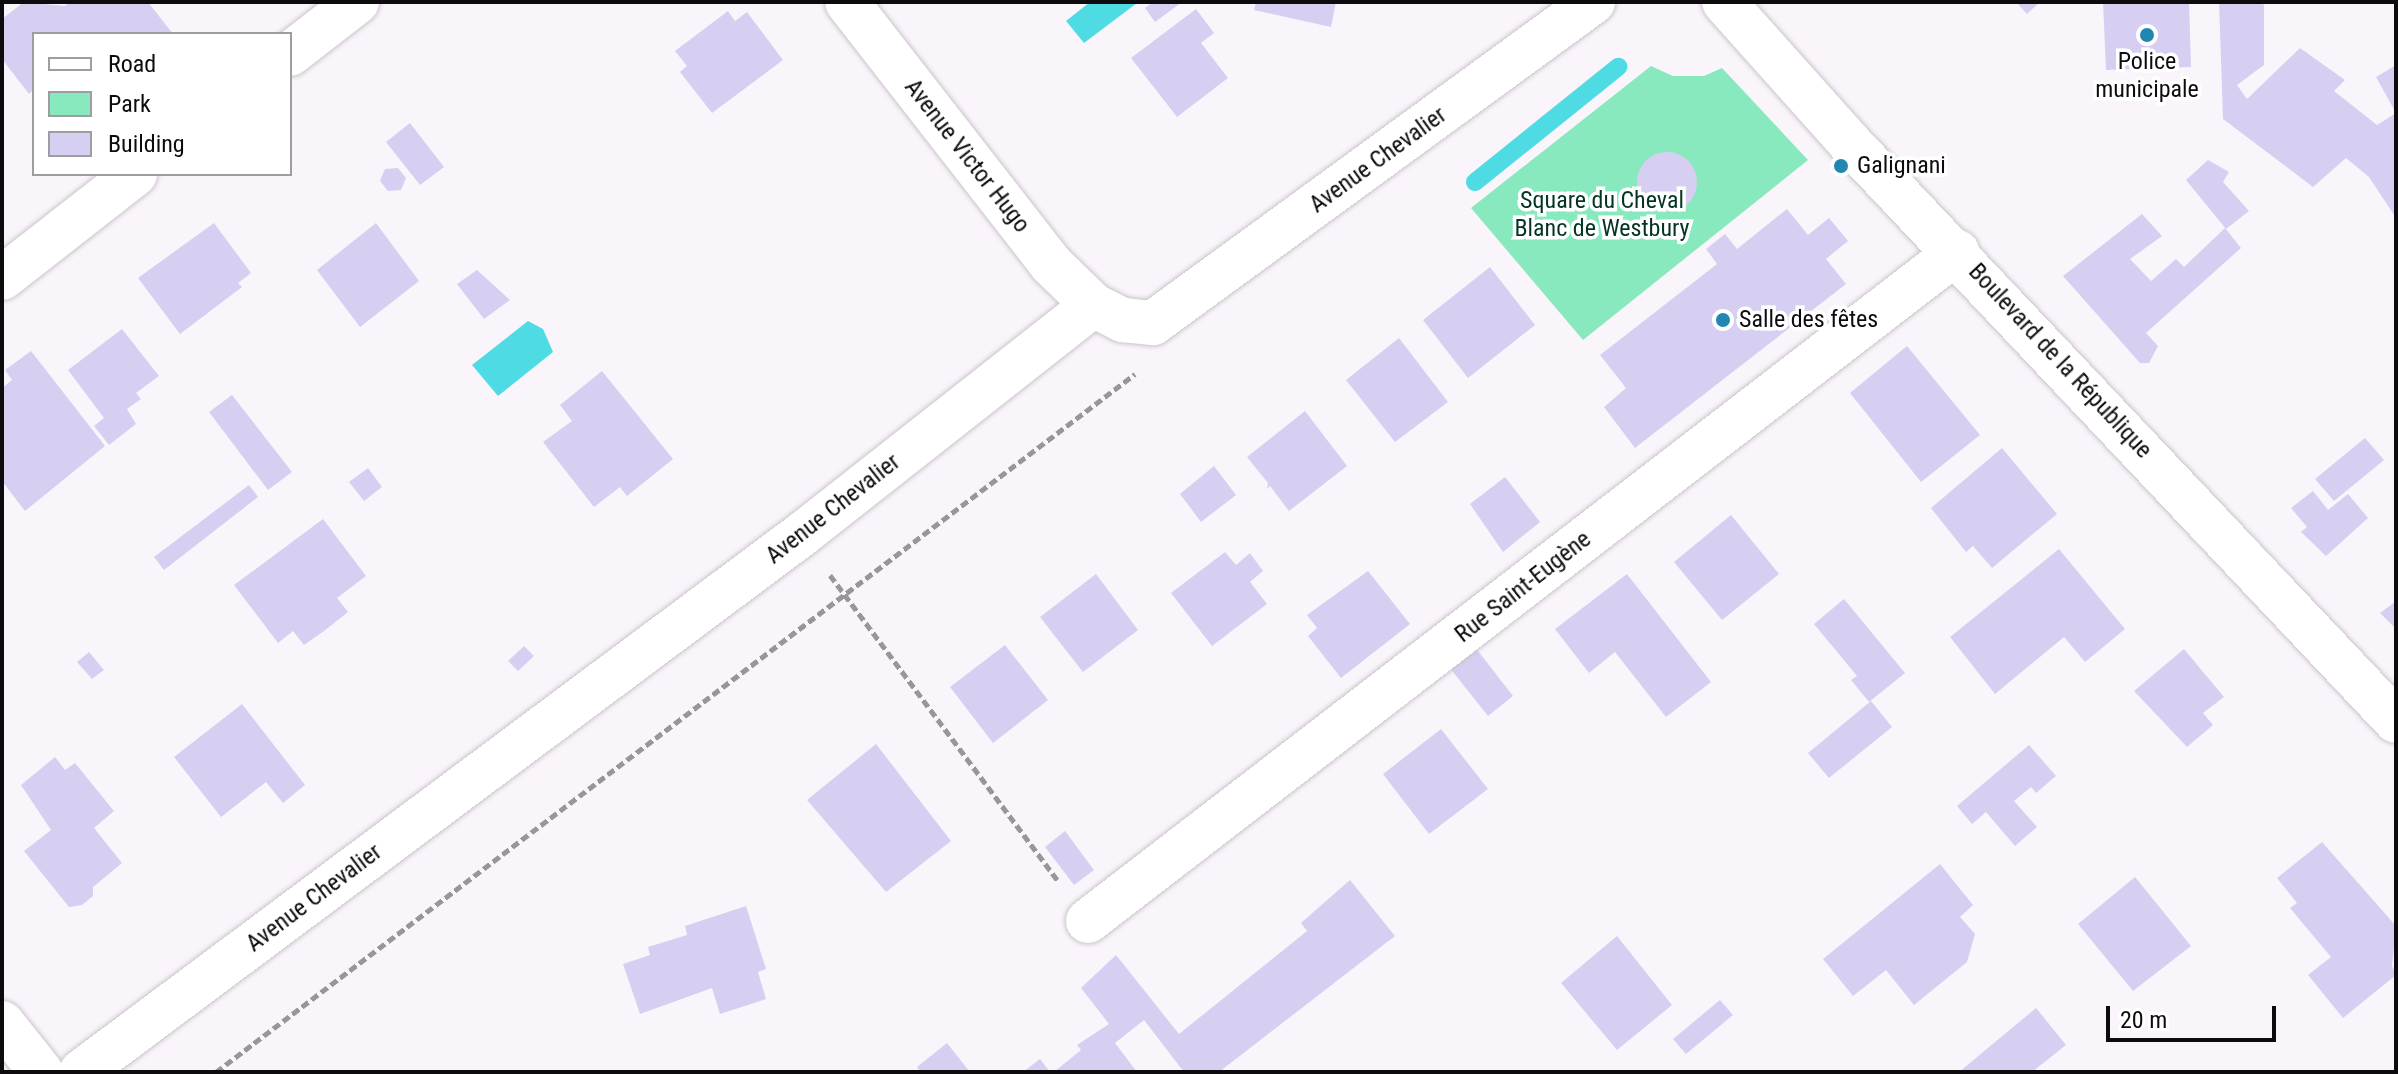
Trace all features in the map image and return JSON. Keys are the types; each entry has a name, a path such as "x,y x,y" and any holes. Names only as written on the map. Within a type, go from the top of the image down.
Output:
{"street":[{"path":"292,52 357,2"},
{"name":"Avenue Victor Hugo","path":"847,2 1051,264 1093,305"},
{"name":"Avenue Chevalier","path":"1153,323 1593,2"},
{"name":"Boulevard de la République","path":"1724,2 2396,721"},
{"path":"2,278 132,176"},
{"name":"Rue Saint-Eugène","path":"1088,921 1957,252"},
{"path":"1093,305 1123,320 1153,323"},
{"name":"Avenue Chevalier","path":"81,1072 801,535 1093,305"},
{"path":"2,1023 41,1072"}],"path":[{"path":"216,1072 1170,348 1153,323"},
{"path":"844,594 1088,921"}],"green space":[{"name":"Square du Cheval Blanc de Westbury","path":"1651,66 1673,76 1704,76 1722,68 1808,160 1583,340 1471,208"}],"water":[{"path":"1090,2 1137,3 1084,43 1066,21"},
{"path":"528,321 543,329 553,352 498,396 472,365"}],"building":[{"path":"24,2 65,6 70,2 148,2 171,32 32,32 32,91 29,94 2,59 2,19"},
{"path":"1153,2 1182,2 1155,22 1145,8"},
{"path":"1256,2 1336,2 1331,27 1254,10"},
{"path":"2016,2 2040,2 2027,14"},
{"name":"Police municipale","path":"2103,2 2189,2 2191,67 2106,70"},
{"path":"2219,2 2263,2 2264,65 2237,85 2247,99 2300,48 2345,80 2334,91 2377,125 2396,113 2396,218 2369,177 2346,158 2313,187 2223,119"},
{"path":"1196,9 1214,33 1201,43 1228,78 1177,117 1131,58"},
{"path":"728,11 735,21 747,12 783,60 712,113 680,72 687,66 675,51"},
{"path":"2396,65 2396,113 2376,77"},
{"path":"410,123 444,167 420,185 386,142"},
{"path":"1667,152 1678,154 1688,161 1695,171 1695,193 1688,203 1678,210 1667,212 1656,210 1646,203 1639,193 1637,182 1639,171 1646,161 1656,154"},
{"path":"2208,160 2229,172 2223,182 2249,211 2226,229 2186,180"},
{"path":"398,168 406,178 401,190 388,191 380,181 385,169"},
{"name":"Salle des fêtes","path":"1787,209 1808,235 1829,218 1848,241 1826,259 1846,284 1635,448 1604,407 1626,388 1600,355 1717,264 1706,249 1725,234 1737,249"},
{"path":"2142,214 2162,236 2130,259 2151,281 2176,259 2184,267 2225,228 2241,248 2146,333 2158,346 2149,363 2140,363 2063,276"},
{"path":"214,223 251,273 238,283 242,287 180,334 138,278"},
{"path":"376,223 419,281 360,327 317,270"},
{"path":"1490,267 1535,325 1468,378 1423,320"},
{"path":"477,270 510,300 484,319 457,284"},
{"path":"122,329 159,376 136,393 141,399 127,409 136,424 109,445 94,426 104,418 68,370"},
{"path":"1399,338 1448,402 1395,442 1346,380"},
{"path":"1907,346 1980,435 1921,482 1850,393"},
{"path":"31,351 105,446 25,511 2,481 2,388 12,380 5,370"},
{"path":"602,371 673,459 627,496 620,487 594,507 543,442 572,421 560,405"},
{"path":"232,395 292,472 268,490 209,412"},
{"path":"1305,411 1347,466 1289,511 1270,486 1267,489 1268,483 1247,457"},
{"path":"2365,438 2384,460 2334,501 2315,479"},
{"path":"2002,448 2057,514 1992,568 1973,546 1966,552 1931,508"},
{"path":"1214,466 1236,495 1201,522 1180,494"},
{"path":"368,468 382,487 364,501 349,482"},
{"path":"1505,477 1540,522 1503,552 1470,504"},
{"path":"249,485 258,497 164,570 154,557"},
{"path":"2313,491 2328,510 2348,494 2368,518 2326,556 2301,532 2307,527 2291,508"},
{"path":"1731,515 1779,574 1722,620 1674,562"},
{"path":"323,519 366,576 337,598 348,612 324,631 304,645 293,631 278,643 234,585"},
{"path":"2059,549 2125,629 2085,662 2064,637 1995,694 1950,637"},
{"path":"1225,552 1236,565 1250,553 1263,571 1250,582 1267,604 1212,646 1171,593"},
{"path":"1368,571 1410,624 1341,678 1308,636 1317,628 1307,615"},
{"path":"1096,574 1138,630 1083,672 1040,617"},
{"path":"1627,574 1711,682 1666,717 1615,652 1589,673 1555,629"},
{"path":"1844,599 1905,673 1869,702 1851,680 1857,676 1814,624"},
{"path":"2396,601 2396,629 2380,613"},
{"path":"1005,645 1048,700 993,743 950,687"},
{"path":"524,646 534,656 518,671 508,661"},
{"path":"1475,647 1513,696 1488,716 1449,667"},
{"path":"2184,649 2224,697 2203,713 2213,725 2187,747 2134,691"},
{"path":"89,652 104,670 92,679 77,662"},
{"path":"1871,701 1892,727 1829,778 1808,753"},
{"path":"242,704 305,785 283,803 266,782 221,817 174,757"},
{"path":"1441,729 1488,789 1429,834 1383,774"},
{"path":"876,744 951,841 886,892 807,800"},
{"path":"2029,745 2056,776 2036,793 2031,787 2014,801 2037,827 2015,846 1986,812 1972,824 1957,806"},
{"path":"55,757 65,770 75,763 114,811 94,828 122,863 93,887 93,896 82,905 69,907 24,851 51,830 21,785"},
{"path":"1065,831 1094,870 1074,885 1045,847"},
{"path":"2322,842 2396,926 2392,966 2396,975 2343,1018 2308,975 2331,957 2290,908 2297,903 2277,878"},
{"path":"1940,864 1973,905 1960,917 1975,934 1967,962 1914,1005 1886,970 1853,996 1823,959"},
{"path":"2135,877 2191,946 2133,991 2078,924"},
{"path":"1350,880 1395,936 1219,1072 1184,1072 1144,1020 1115,1043 1137,1072 1054,1072 1081,1050 1077,1045 1109,1024 1081,988 1116,955 1179,1034 1307,931 1301,923"},
{"path":"746,906 766,969 758,972 766,999 720,1014 712,988 640,1014 623,964 650,955 648,947 687,935 685,926"},
{"path":"1617,936 1672,1005 1617,1050 1561,983"},
{"path":"1720,1000 1733,1015 1686,1054 1673,1039"},
{"path":"2036,1008 2066,1045 2032,1072 1959,1072"},
{"path":"947,1043 970,1072 920,1072 917,1067"},
{"path":"1040,1059 1050,1072 1023,1072"}],"waterway":[{"path":"1475,182 1618,67"}],"place":[{"name":"Police municipale","path":"2147,35"},
{"name":"Galignani","path":"1841,166"},
{"name":"Salle des fêtes","path":"1723,320"}]}
